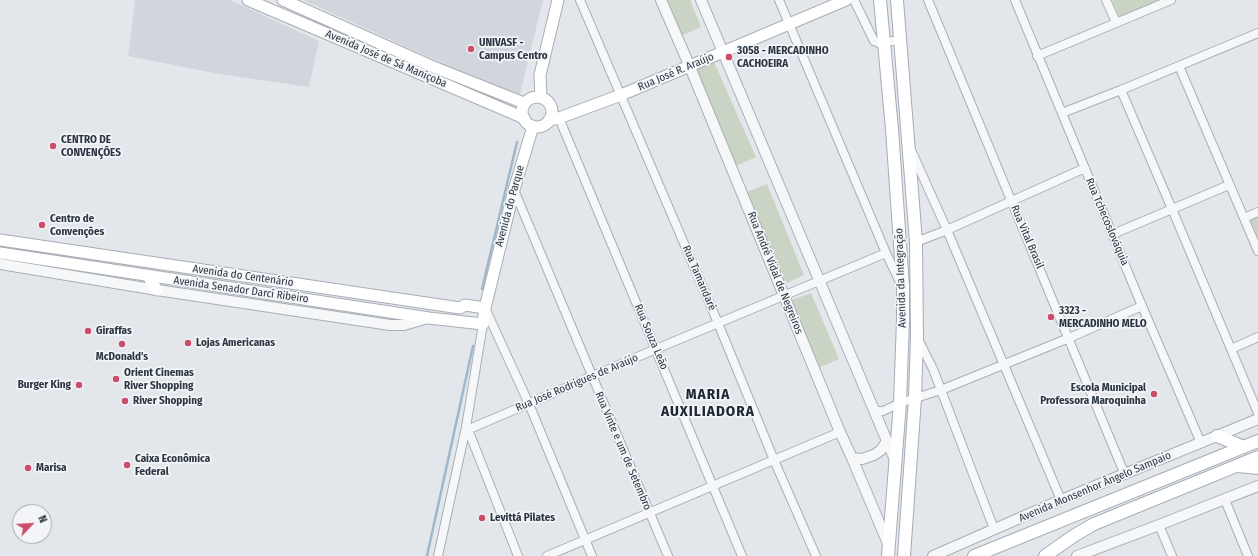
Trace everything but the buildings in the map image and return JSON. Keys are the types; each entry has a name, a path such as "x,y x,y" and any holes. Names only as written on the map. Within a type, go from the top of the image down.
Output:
{"main road":[{"name":"Avenida José de Sá Maniçoba","path":"248,0 524,118"},
{"name":"Avenida José de Sá Maniçoba","path":"283,0 431,66 524,103"},
{"path":"541,98 540,75 558,0"},
{"name":"Rua José R. Araújo","path":"554,119 621,95 690,67 846,0"},
{"name":"Avenida da Integração","path":"880,0 892,129 904,320 900,403 888,551"},
{"name":"Avenida da Integração","path":"897,0 916,242 917,338 915,398 904,556"},
{"path":"532,98 541,98 547,102 551,108 550,116 554,119 541,126 532,126 526,122 524,118 522,111 524,103 532,98"},
{"name":"Avenida do Parque","path":"483,324 485,308 514,190 532,126"},
{"name":"Avenida do Centenário","path":"0,240 462,306 485,308"},
{"name":"Avenida Senador Darcí Ribeiro","path":"0,252 148,276 429,318 483,324"},
{"path":"148,276 156,290"},
{"path":"458,322 462,306 481,300 490,288"},
{"path":"1217,436 1244,447"},
{"name":"Avenida Monsenhor Ângelo Sampaio","path":"974,556 1258,441"},
{"path":"1046,556 1079,532 1094,524 1258,457"},
{"path":"1235,466 1258,468"}],"street":[{"name":"Rua Tamandaré","path":"580,0 816,556"},
{"name":"Rua André Vidal de Negreiros","path":"661,0 852,458 888,551"},
{"path":"701,0 895,460"},
{"path":"779,0 886,253 903,287"},
{"path":"854,0 872,39 875,42 900,40"},
{"name":"Rua Vital Brasil","path":"928,0 1125,475"},
{"name":"Rua Tchecoslováquia","path":"1015,0 1142,306 1201,443"},
{"path":"1106,0 1116,22"},
{"path":"1038,56 1171,0"},
{"path":"1062,113 1258,33"},
{"path":"1179,66 1258,250"},
{"path":"1121,90 1258,414"},
{"name":"Rua Souza Leão","path":"554,119 656,349 742,556"},
{"path":"908,143 947,230 1061,500"},
{"path":"916,242 947,230 1085,168"},
{"path":"1113,234 1229,185"},
{"name":"Rua Vinte e um de Setembro","path":"514,190 668,556"},
{"path":"1244,218 1258,212"},
{"name":"Rua José Rodrigues de Araújo","path":"467,428 529,404 886,253"},
{"path":"0,264 156,290 390,325 404,325 429,318"},
{"path":"874,411 883,411 900,403 941,390 1069,338 1142,306"},
{"path":"485,308 529,404 592,556"},
{"path":"438,556 467,428 483,324"},
{"path":"1231,349 1258,337"},
{"path":"917,338 941,390 994,529"},
{"name":"Avenida Monsenhor Ângelo Sampaio","path":"933,556 1061,500 1125,475 1258,419"},
{"path":"467,428 518,556"},
{"path":"547,556 840,432"},
{"path":"852,458 862,459 874,455 881,450 887,441"},
{"path":"1077,556 1097,553 1160,525 1258,486"},
{"path":"1225,500 1248,556"},
{"path":"1160,525 1172,556"}],"shaded area":[{"path":"135,0 230,0 319,41 309,87 219,74 128,56"},
{"name":"UNIVASF - Campus Centro","path":"303,0 543,0 519,98"}],"green space":[{"path":"661,0 690,0 701,27 677,38"},
{"path":"1112,0 1165,0 1121,21"},
{"path":"714,62 756,157 731,168 691,71"},
{"path":"767,184 804,275 783,285 742,194"},
{"path":"1258,215 1258,249 1247,219"},
{"path":"811,293 839,359 816,369 787,302"}],"waterway":[{"path":"482,289 517,142"},
{"path":"427,556 473,346"}],"place":[{"name":"UNIVASF - Campus Centro","path":"471,49"},
{"name":"3058 - MERCADINHO CACHOEIRA","path":"729,57"},
{"name":"CENTRO DE CONVENÇÕES","path":"53,146"},
{"name":"Centro de Convenções","path":"42,225"},
{"name":"3323 - MERCADINHO MELO","path":"1051,317"},
{"name":"Giraffas","path":"88,331"},
{"name":"Lojas Americanas","path":"188,343"},
{"name":"McDonald's","path":"122,344"},
{"name":"Orient Cinemas River Shopping","path":"116,379"},
{"name":"Burger King","path":"79,385"},
{"name":"Escola Municipal Professora Maroquinha","path":"1154,394"},
{"name":"River Shopping","path":"125,401"},
{"name":"Caixa Econômica Federal","path":"127,465"},
{"name":"Marisa","path":"28,468"},
{"name":"Levittá Pilates","path":"482,518"}],"district":[{"name":"MARIA AUXILIADORA","path":"708,404"}]}
